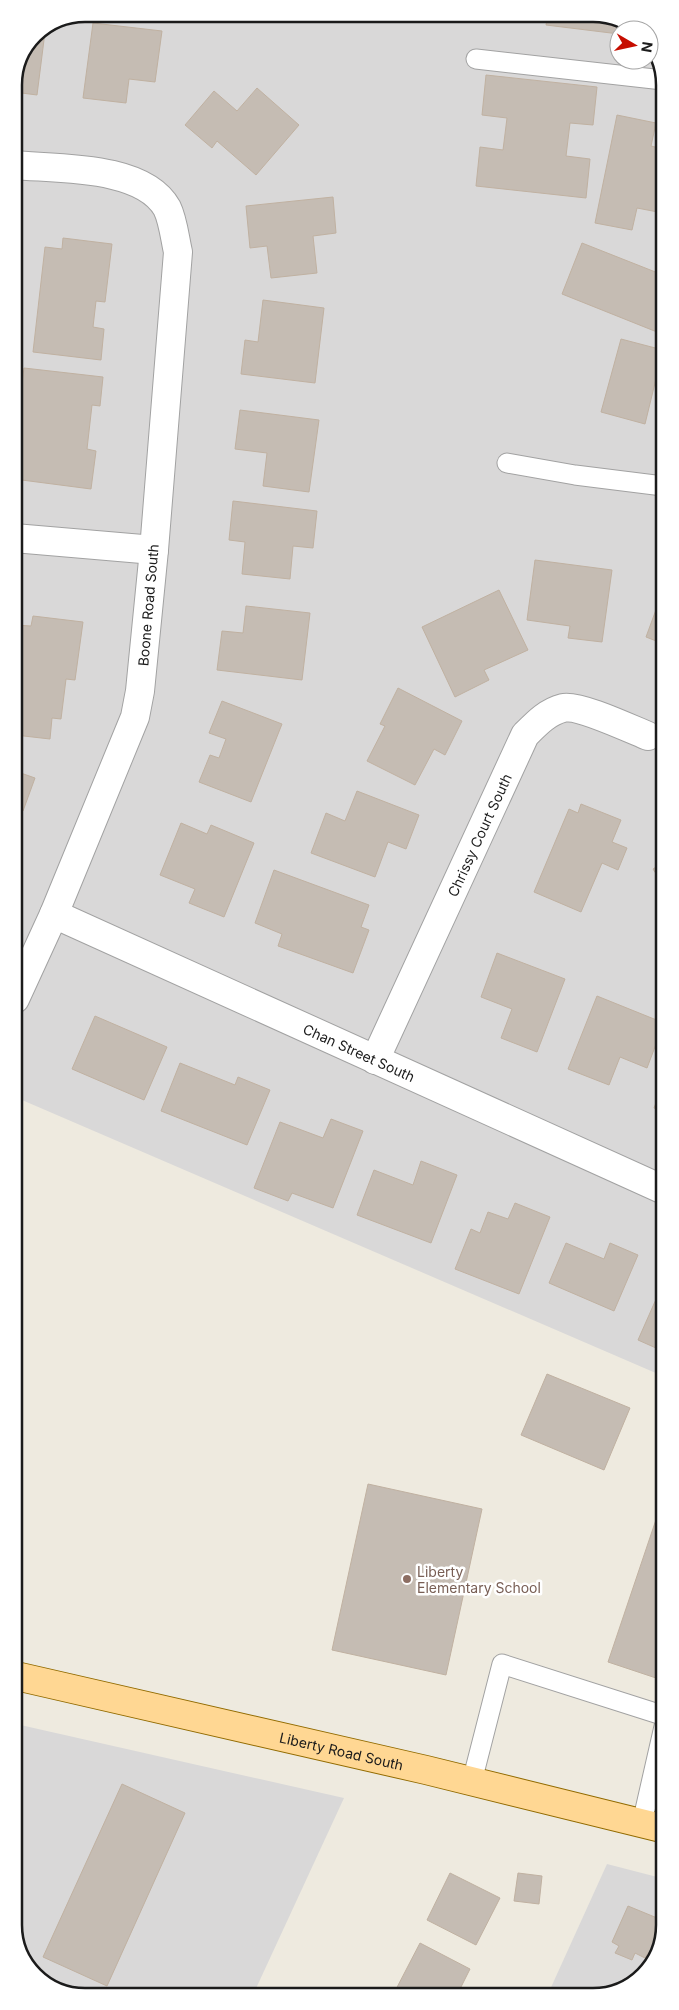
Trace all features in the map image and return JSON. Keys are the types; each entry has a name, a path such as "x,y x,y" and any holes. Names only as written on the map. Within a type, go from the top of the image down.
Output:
{"main road":[{"name":"Liberty Road South","path":"22,1677 273,1734 653,1826"}],"street":[{"name":"Boone Road South","path":"22,166 96,172 129,179 156,193 168,209 178,252 154,550 140,691 135,718 54,914 22,983"},
{"path":"22,539 154,550"},
{"name":"Chrissy Court South","path":"375,1060 525,735 538,722 565,707 584,711 648,736"},
{"name":"Chan Street South","path":"54,914 656,1186"}],"lane":[{"path":"476,59 656,79"},
{"path":"506,463 575,475 656,485"},
{"path":"472,1781 502,1664 656,1713"},
{"path":"653,1826 656,1800"}],"shaded area":[{"path":"86,22 597,23 609,25 609,70 654,70 656,86 656,1373 22,1100 22,86 27,62 41,41 62,27"},
{"path":"22,1725 344,1798 257,1987 74,1986 58,1981 47,1974 38,1966 27,1948 22,1924"},
{"path":"607,1864 656,1877 655,1936 650,1952 638,1969 621,1981 601,1987 551,1988"}],"building":[{"path":"93,23 162,31 155,82 129,79 126,103 83,98"},
{"path":"546,23 597,23 609,25 609,33 546,25"},
{"path":"44,38 37,95 22,93 22,86 27,62 33,51"},
{"path":"486,75 597,87 593,125 570,123 566,156 590,159 586,198 476,186 480,147 503,150 507,118 482,115"},
{"path":"257,88 299,125 256,175 217,141 212,148 185,125 214,91 237,111"},
{"path":"617,115 656,123 651,146 656,147 656,212 637,208 632,230 595,223"},
{"path":"333,197 336,233 313,236 317,273 271,278 267,246 250,248 246,206"},
{"path":"63,238 112,244 105,302 96,301 93,327 104,329 101,360 33,352 45,247 62,249"},
{"path":"582,243 656,272 656,332 562,294"},
{"path":"263,300 324,308 315,383 241,374 245,340 258,342"},
{"path":"621,339 656,348 656,379 645,424 601,412"},
{"path":"24,368 103,377 100,406 92,405 87,449 96,451 91,489 22,480 22,383"},
{"path":"240,410 319,420 309,492 263,486 267,453 235,449"},
{"path":"233,501 317,511 313,548 293,546 290,579 242,574 245,542 229,540"},
{"path":"535,560 612,570 602,642 568,638 570,626 527,620"},
{"path":"499,590 528,650 484,670 489,680 455,697 422,627"},
{"path":"246,606 310,613 302,680 217,670 222,631 243,633"},
{"path":"656,610 656,641 646,637"},
{"path":"33,616 83,622 75,680 66,679 61,719 52,718 50,739 22,736 22,625 31,626"},
{"path":"398,688 462,721 445,755 434,749 415,785 367,761 385,726 380,724"},
{"path":"222,701 282,724 251,802 199,782 210,755 219,758 226,739 209,733"},
{"path":"22,773 35,778 22,811"},
{"path":"357,791 419,815 406,849 388,842 375,877 311,853 326,813 345,821"},
{"path":"581,804 621,820 612,842 627,848 618,870 602,863 581,912 534,892 569,809 578,813"},
{"path":"181,823 207,834 211,825 254,843 224,917 189,903 195,889 160,875"},
{"path":"274,870 369,905 361,927 369,930 353,973 278,946 282,934 255,923"},
{"path":"497,953 565,979 537,1052 501,1038 512,1009 481,997"},
{"path":"597,996 656,1020 656,1044 647,1068 620,1057 609,1085 568,1069"},
{"path":"95,1016 167,1047 144,1100 72,1069"},
{"path":"180,1063 235,1085 238,1077 270,1090 247,1145 161,1111"},
{"path":"331,1119 363,1131 333,1208 292,1193 288,1201 254,1188 280,1122 323,1138"},
{"path":"421,1161 457,1175 431,1243 357,1215 374,1170 413,1185"},
{"path":"515,1203 550,1217 519,1294 455,1269 471,1229 480,1233 488,1212 508,1219"},
{"path":"566,1243 604,1259 610,1243 638,1255 614,1311 549,1283"},
{"path":"656,1299 656,1348 638,1340"},
{"path":"547,1374 630,1408 604,1470 521,1435"},
{"name":"Liberty Elementary School","path":"368,1484 482,1509 446,1675 332,1650"},
{"path":"656,1520 656,1678 608,1662"},
{"path":"122,1784 185,1813 107,1986 43,1957"},
{"path":"450,1873 500,1898 476,1945 427,1920"},
{"path":"518,1873 542,1876 539,1904 514,1901"},
{"path":"628,1906 656,1918 653,1944 645,1958 635,1953 632,1960 615,1953 619,1946 612,1942"},
{"path":"420,1943 470,1969 461,1988 397,1988"}],"place":[{"name":"Liberty Elementary School","path":"407,1579"}]}
